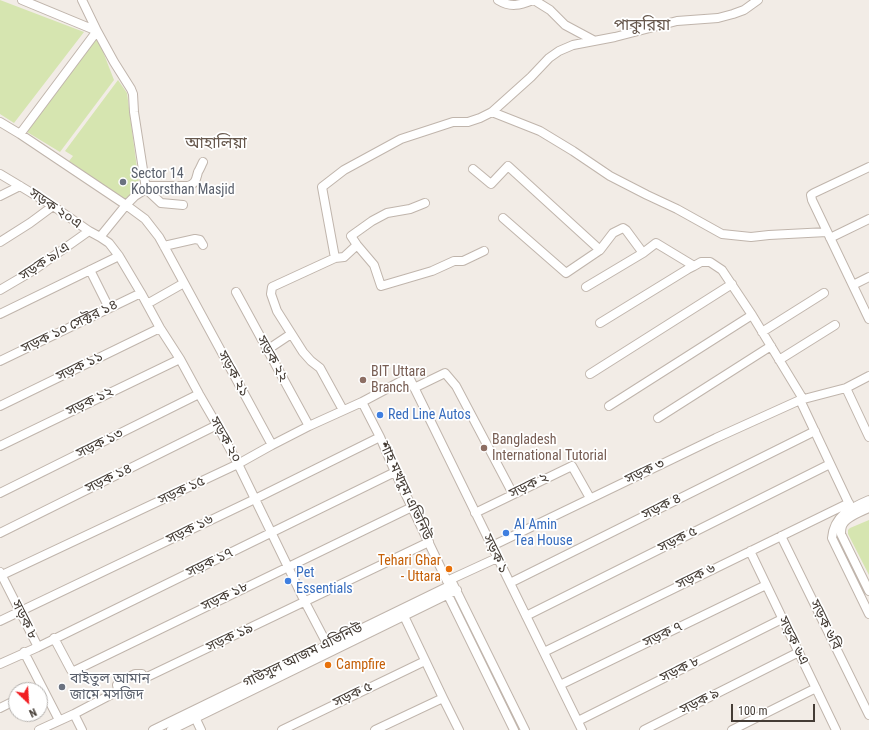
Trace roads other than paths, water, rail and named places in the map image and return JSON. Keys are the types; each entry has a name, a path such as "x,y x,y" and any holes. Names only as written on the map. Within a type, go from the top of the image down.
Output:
{"street":[{"path":"22,0 97,31"},
{"path":"82,0 97,31 132,91 145,188 161,203 183,205"},
{"path":"498,0 511,6 534,0 550,10 565,25 593,40"},
{"path":"335,258 322,187 344,170 401,138 453,122 468,122 492,112 531,77 549,58 559,51 573,45 615,37 676,21 718,18 744,10 758,0"},
{"path":"20,134 97,31"},
{"path":"492,112 540,131 610,176 647,196 677,209 722,234 750,237 769,235 828,235 869,219"},
{"name":"সড়ক ২১","path":"0,122 145,219 159,237 272,445"},
{"path":"100,237 126,205 145,188 192,185 196,181 203,162"},
{"path":"473,169 491,184 508,166 600,250"},
{"path":"869,167 814,192 812,195 812,200 828,235 869,319"},
{"name":"সড়ক ২০এ","path":"0,174 52,206 89,232 109,243"},
{"path":"0,196 20,186"},
{"path":"425,204 410,209 387,213 372,221 351,236 374,265 381,286 432,270 454,261 463,261 484,251"},
{"path":"0,242 30,223 52,206"},
{"path":"503,218 566,272 600,250 613,233 623,228 643,253"},
{"name":"সড়ক ৯/এ","path":"0,290 34,270 89,232"},
{"path":"164,246 195,239 200,240 203,245"},
{"name":"সড়ক ২০","path":"109,243 141,293 217,425 238,464 327,644"},
{"path":"586,287 643,253 656,243 694,266"},
{"path":"343,410 320,368 303,352 291,334 277,311 271,294 272,287 335,258 344,257 357,245"},
{"path":"0,314 118,256"},
{"path":"600,323 701,262 710,262 722,270 752,315 802,400 850,506 839,528"},
{"path":"90,270 109,308"},
{"path":"853,285 869,277"},
{"path":"147,304 184,283"},
{"path":"590,374 732,284"},
{"name":"সড়ক ২২","path":"236,292 309,426"},
{"name":"সড়ক ১০ সেক্টর ১৪","path":"0,361 141,293"},
{"path":"762,332 824,293"},
{"path":"609,406 752,315"},
{"path":"779,360 835,325"},
{"name":"সড়ক ১১","path":"0,406 160,328"},
{"path":"267,350 291,334"},
{"path":"658,418 771,346"},
{"name":"সড়ক ১২","path":"0,446 180,359"},
{"path":"414,388 445,374 456,386 513,494"},
{"name":"সড়ক ৩","path":"492,546 590,498 802,400 846,388 869,376"},
{"name":"সড়ক ১৫","path":"1,575 238,464 309,426 362,402 408,377"},
{"name":"সড়ক ১","path":"408,377 582,730"},
{"path":"846,388 869,437"},
{"name":"সড়ক ১৩","path":"0,493 199,394"},
{"name":"শাহ মখদুম এভিনিউ","path":"362,402 380,437 395,472 450,587 494,689 514,730"},
{"name":"সড়ক ১৪","path":"0,532 217,425"},
{"name":"সড়ক ৪","path":"510,583 815,430"},
{"name":"সড়ক ১৬","path":"0,621 255,499 380,437"},
{"name":"সড়ক ৫","path":"526,616 830,464"},
{"name":"সড়ক ২","path":"475,513 572,466 590,498"},
{"name":"সড়ক ১৭","path":"0,664 38,647 395,472"},
{"name":"সড়ক ৬","path":"544,652 827,514 869,500"},
{"name":"সড়ক ১৮","path":"54,638 71,670 74,671 412,507"},
{"path":"868,610 832,538 833,531 839,528 847,520 869,508"},
{"path":"827,514 839,528 869,591"},
{"name":"সড়ক ৬বি","path":"781,536 869,715"},
{"name":"সড়ক ১৯","path":"39,730 116,692 118,689 118,683 135,674 142,674 143,676 147,677 429,542"},
{"name":"সড়ক ৬এ","path":"750,551 835,728"},
{"path":"450,587 497,558"},
{"name":"সড়ক ৮","path":"1,575 38,647"},
{"name":"সড়ক ৭","path":"560,685 766,585"},
{"name":"শাহ মখদুম এভিনিউ","path":"450,587 503,685 525,730"},
{"name":"গাউসুল আজম এভিনিউ","path":"153,730 194,714 404,616 450,587"},
{"name":"গাউসুল আজম এভিনিউ","path":"171,730 194,714 327,644 450,587"},
{"path":"404,616 459,730"},
{"name":"সড়ক ৮","path":"578,721 782,619"},
{"path":"24,652 36,682"},
{"name":"সড়ক ৯","path":"645,730 799,652"},
{"name":"সড়ক ৫","path":"282,730 425,661"},
{"path":"494,689 503,685"},
{"path":"732,730 816,688"},
{"path":"375,730 443,698"},
{"path":"48,703 59,720"},
{"path":"74,714 82,730"},
{"path":"194,714 202,730"},
{"path":"826,730 835,728"}],"place":[{"name":"Sector 14 Koborsthan Masjid","path":"123,182"},
{"name":"BIT Uttara Branch","path":"363,380"},
{"name":"Red Line Autos","path":"380,415"},
{"name":"Bangladesh International Tutorial","path":"484,448"},
{"name":"Al Amin Tea House","path":"506,533"},
{"name":"Tehari Ghar - Uttara","path":"449,569"},
{"name":"Pet Essentials","path":"288,581"},
{"name":"Campfire","path":"328,665"},
{"name":"বাইতুল আমান জামে মসজিদ","path":"62,687"}],"district":[{"name":"পাকুরিয়া","path":"642,26"},
{"name":"আহালিয়া","path":"216,144"}]}
